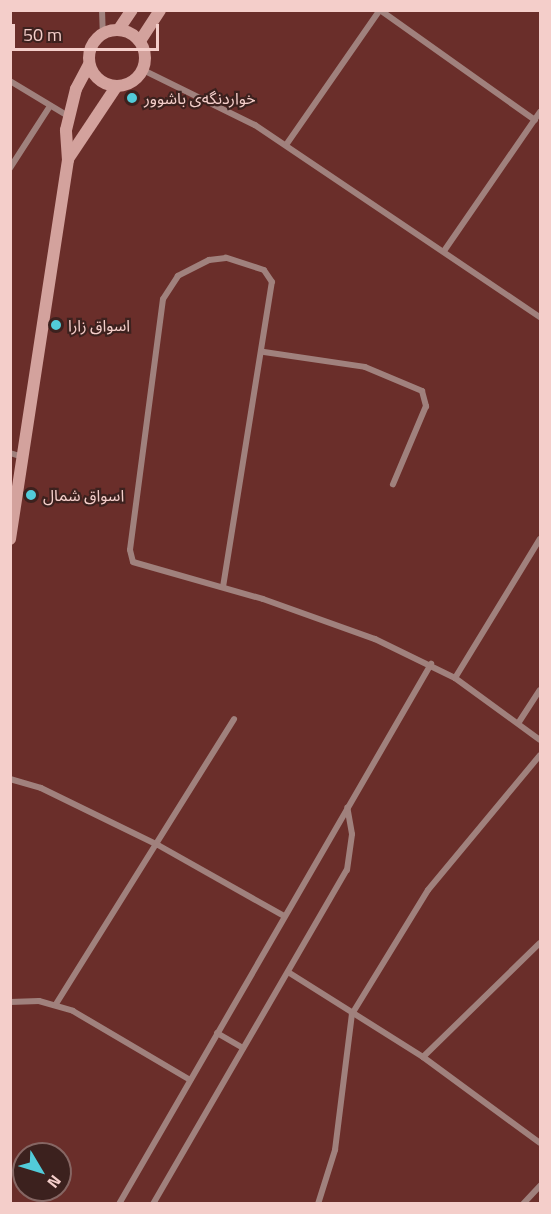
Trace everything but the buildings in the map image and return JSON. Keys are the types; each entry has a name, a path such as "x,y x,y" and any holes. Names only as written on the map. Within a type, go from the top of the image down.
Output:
{"street":[{"path":"102,10 103,33"},
{"path":"10,539 17,455 68,160 68,116 90,66 91,47 103,33 119,29 132,10"},
{"path":"140,41 160,10"},
{"path":"286,146 380,11 535,120"},
{"path":"68,160 116,87 132,82 143,70 146,55 140,41 119,29"},
{"path":"90,66 99,80 116,87"},
{"path":"143,70 255,125 540,317"},
{"path":"10,81 68,116"},
{"path":"10,168 50,106"},
{"path":"444,251 540,112"},
{"path":"223,587 264,352 272,282 264,270 217,258 172,283 161,308 131,556 143,568 223,587 375,639 431,664 519,722 540,740"},
{"path":"264,352 365,367 422,392 426,406 393,484"},
{"path":"455,678 540,539"},
{"path":"119,1203 431,664"},
{"path":"519,722 540,690"},
{"path":"56,1004 158,845 234,719"},
{"path":"318,1203 334,1150 352,1014 428,890 540,755"},
{"path":"10,779 42,788 158,845 284,916"},
{"path":"153,1203 347,870 352,834 347,806"},
{"path":"423,1058 540,943"},
{"path":"288,972 423,1058 540,1143"},
{"path":"10,1002 56,1004 190,1080"},
{"path":"217,1033 243,1048"},
{"path":"523,1203 540,1186"}],"place":[{"name":"خواردنگەی باشوور","path":"132,98"},
{"name":"اسواق زارا","path":"56,325"},
{"name":"اسواق شمال","path":"31,495"}]}
